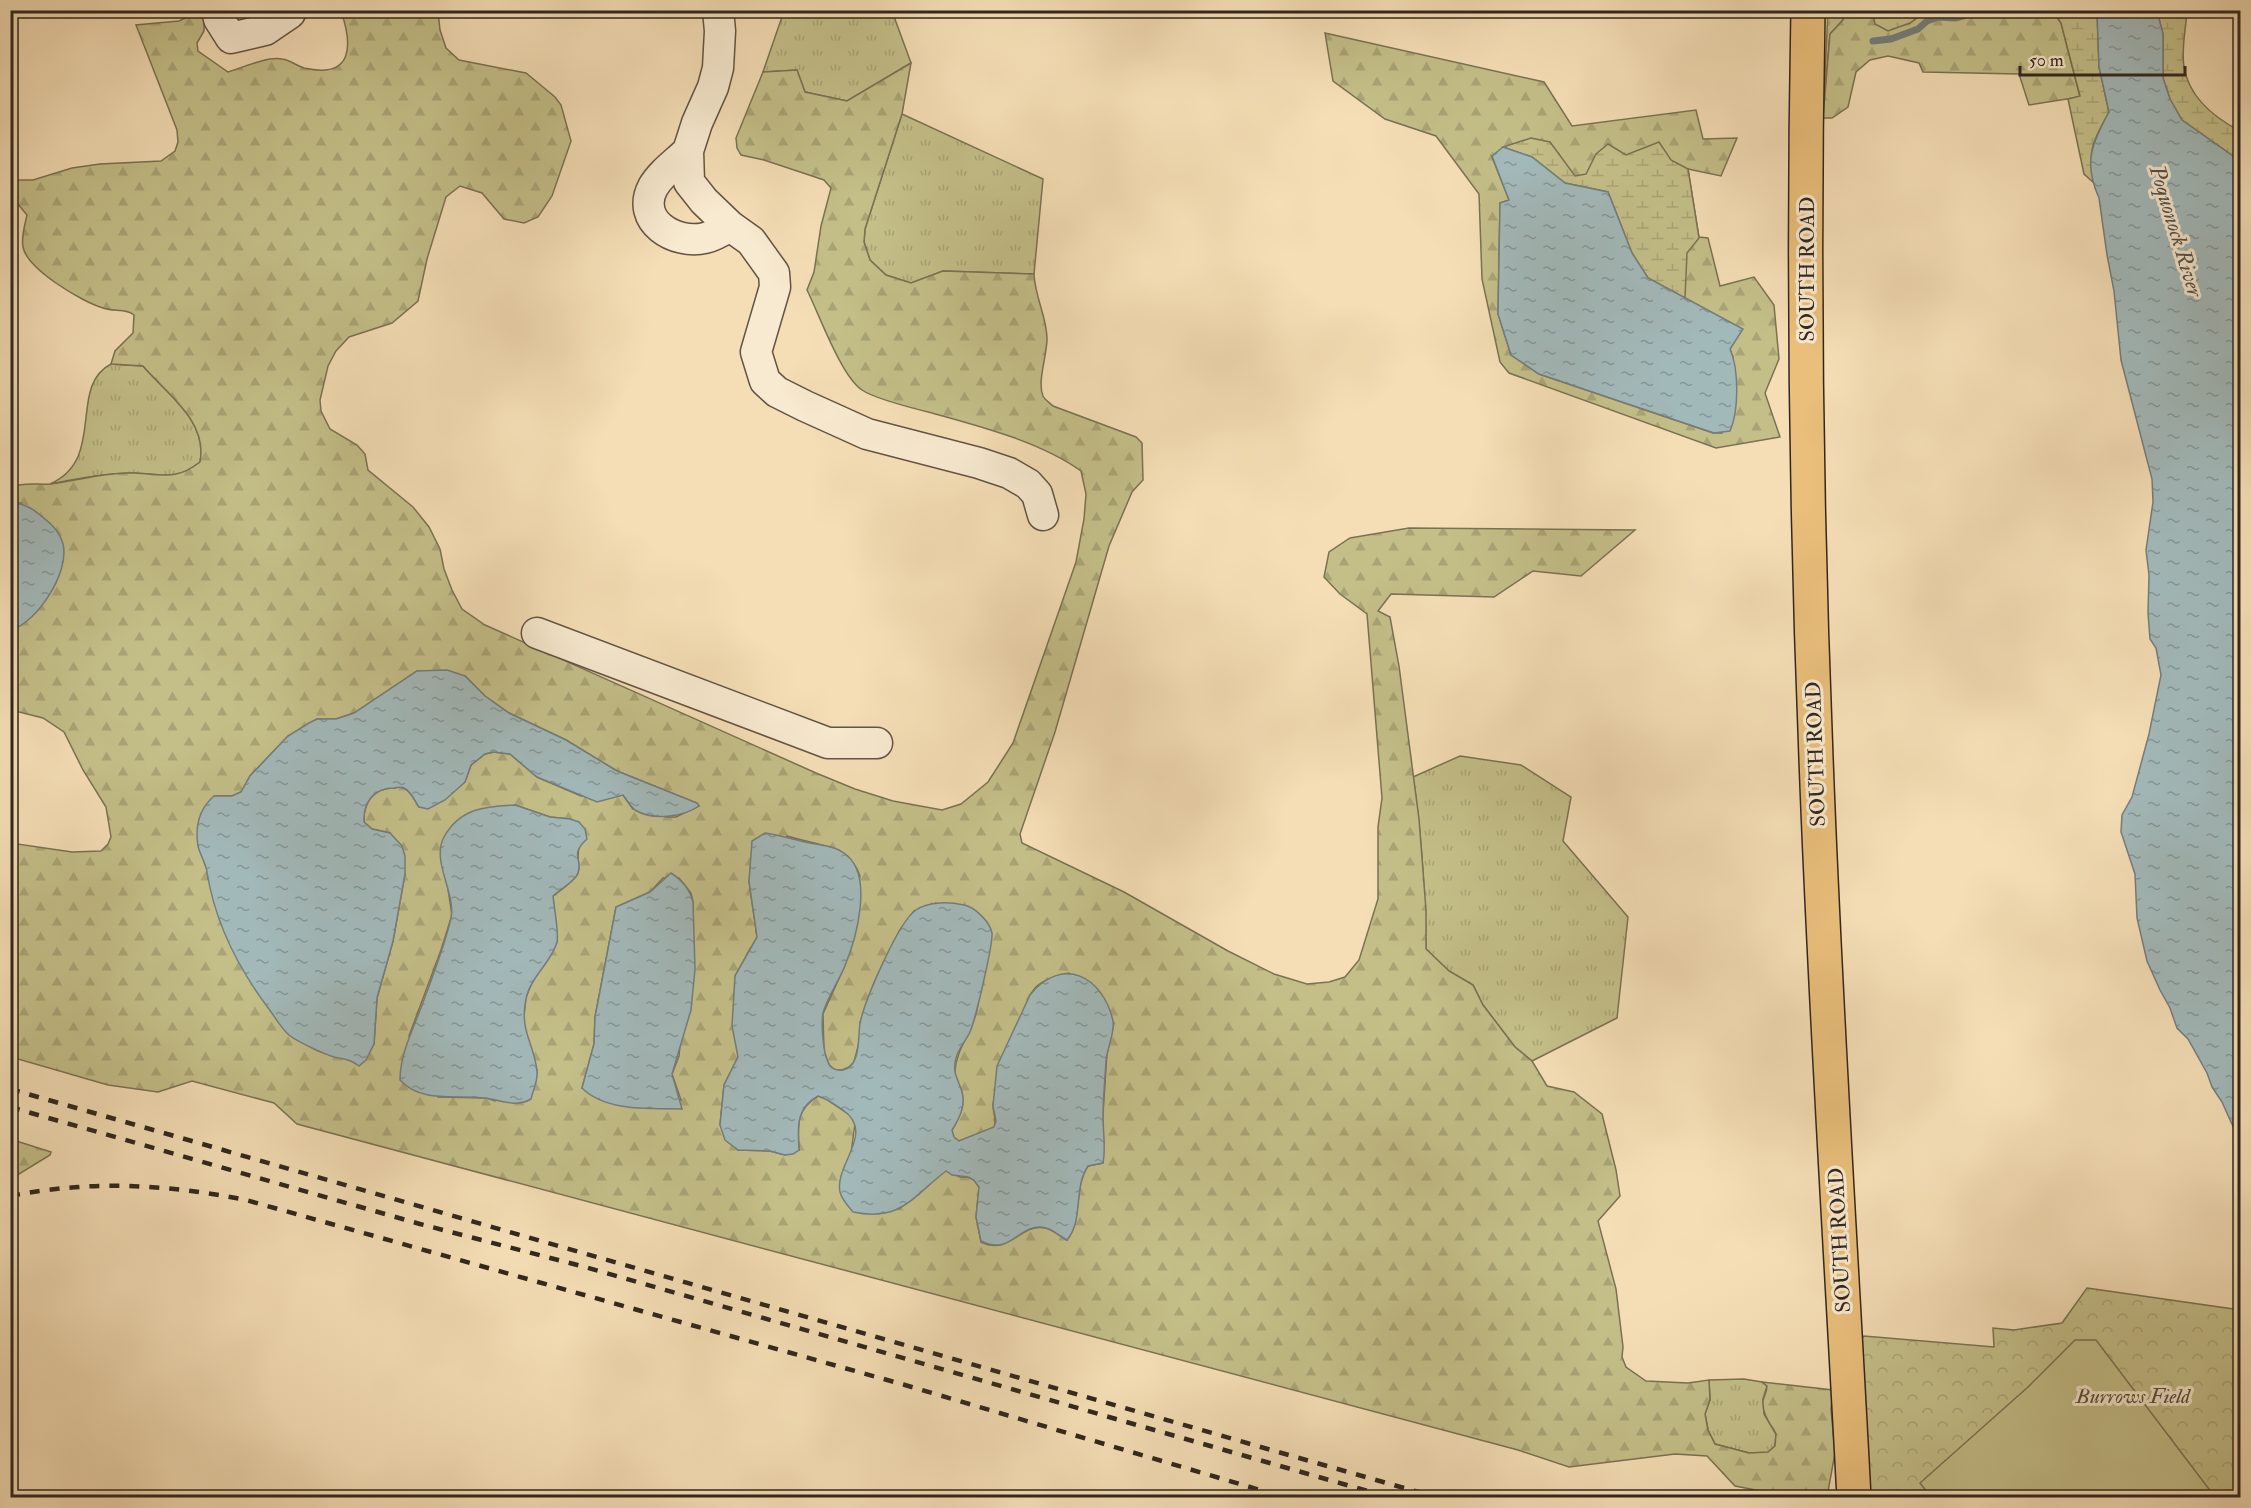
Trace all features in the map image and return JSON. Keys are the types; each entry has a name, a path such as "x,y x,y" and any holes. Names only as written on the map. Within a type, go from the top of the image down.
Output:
{"main road":[{"name":"SOUTH ROAD","path":"1809,10 1806,297 1815,756 1854,1497"}],"lane":[{"path":"218,10 219,19 231,38 263,20 290,13 291,10"},
{"path":"718,10 720,31 718,68 688,151 689,182 704,201 730,226 751,241 774,273 775,287 756,352 765,381 777,392 867,434 1009,473 1028,484 1037,494 1044,515"},
{"path":"688,151 659,179 653,188 649,213 660,227 669,234 679,237 705,238 730,226"},
{"path":"537,633 828,743 877,743"}],"green space":[{"path":"1872,10 1926,11 1910,23 1888,31 1875,24"},
{"path":"341,11 438,11 440,30 446,48 459,60 526,73 555,97 561,105 571,141 552,196 538,217 524,223 504,219 482,193 460,186 446,197 427,259 418,301 392,323 349,337 336,351 328,366 320,400 321,411 330,429 357,445 365,454 368,470 413,507 429,527 440,549 452,590 462,609 485,625 816,773 893,801 942,810 961,804 988,782 1013,743 1076,562 1086,494 1081,471 1029,443 989,429 886,400 862,390 854,383 831,344 807,290 814,272 821,226 831,188 824,180 764,160 741,155 737,148 736,138 763,72 797,70 805,92 847,101 911,63 902,114 865,229 864,242 870,260 886,275 911,283 943,271 1034,274 1047,339 1041,383 1044,397 1053,406 1136,437 1142,443 1143,480 1132,492 1109,546 1055,732 1020,834 1022,843 1124,892 1228,951 1274,974 1307,984 1329,982 1345,977 1359,960 1378,899 1378,827 1382,798 1367,614 1340,594 1324,577 1329,552 1350,538 1409,528 1635,530 1581,576 1533,571 1494,597 1391,594 1378,611 1390,617 1399,666 1419,819 1426,910 1426,949 1449,971 1473,985 1483,1005 1515,1047 1532,1061 1547,1086 1574,1092 1602,1114 1620,1196 1598,1221 1616,1289 1623,1347 1622,1357 1626,1367 1646,1381 1688,1383 1709,1380 1710,1400 1705,1414 1708,1430 1715,1444 1749,1453 1768,1452 1775,1446 1776,1434 1763,1406 1767,1386 1762,1382 1833,1390 1831,1409 1835,1453 1827,1497 1791,1497 1735,1486 1707,1456 1675,1454 1569,1467 1518,1450 297,1124 274,1103 192,1081 158,1092 108,1085 11,1057 11,843 72,852 101,851 111,837 106,807 83,770 64,732 43,718 11,710 11,630 56,583 57,577 21,503 11,503 11,487 26,484 51,484 114,474 176,474 200,462 201,447 198,434 184,409 143,366 111,364 115,351 133,333 134,315 103,308 82,299 57,284 34,265 27,256 22,239 27,215 17,203 11,202 11,180 33,180 72,168 100,164 161,161 175,151 178,142 177,130 136,25 179,21 196,13 204,15 204,31 197,43 198,51 228,72 276,59 282,59 304,68 332,69 345,57 347,36","holes":["417,671 465,676 485,696 509,713 566,740 617,771 697,803 699,806 676,817 667,817 633,809 623,795 581,796 537,777 510,754 494,752 485,754 471,765 465,782 419,807 411,794 403,788 381,790 375,793 365,808 364,822 372,829 390,833 405,874 393,941 377,998 374,1044 352,1061 318,1051 296,1039 208,879 198,845 214,796 232,796 241,792 250,776 288,736 317,719 336,719 354,713","515,805 550,817 570,819 580,845 578,873 571,882 553,896 557,942 544,965 537,971 526,997 523,1025 537,1070 536,1081 495,1101 487,1098 438,1097 409,1036 452,915 445,870","787,836 830,847 855,865 860,876 845,965 823,1014 824,1051 829,1065 835,1070 842,1070 854,1062 860,1039 860,1023 874,983 900,930 914,911 936,903 978,1005 956,1061 955,1077 962,1093 963,1104 952,1130 953,1137 959,1141 994,1128 993,1105 1011,1044 1031,995 1042,982 1069,973 1114,1023 1107,1053 1103,1163 1088,1166 1083,1175 1075,1224 1067,1240 1048,1229 1036,1228 1000,1245 981,1242 976,1217 979,1187 974,1180 960,1177 946,1170 899,1209 840,1184 851,1154 855,1123 851,1116 818,1096 805,1107 802,1113 799,1126 799,1150 785,1155 770,1151 738,1150 720,1125 724,1085 738,1057 735,976 757,937 749,881","663,878 679,878 691,893 693,902 679,1056 672,1074 681,1100 582,1088 594,1044 595,1017 616,907 650,892"]},
{"path":"784,11 892,11 911,63 847,101 805,92 797,70 763,72"},
{"path":"1828,11 1844,11 1843,20 1830,34 1823,118"},
{"path":"1844,11 1872,11 1875,24 1910,23 1926,11 2053,11 2061,23 2080,97 2029,105 2019,74 1923,72 1919,63 1888,56 1870,60 1856,72 1848,107 1832,118 1823,118 1830,34 1843,20"},
{"path":"2053,11 2097,11 2099,67 2109,112 2091,154 2094,183 2084,174 2068,99 2080,96 2061,23"},
{"path":"2157,11 2187,11 2183,53 2187,78 2191,88 2204,105 2221,120 2240,131 2240,161 2182,120 2170,99 2163,78 2163,34"},
{"path":"1325,33 1544,82 1572,126 1696,110 1703,139 1737,138 1721,176 1688,169 1699,237 1708,238 1720,286 1754,277 1774,305 1779,359 1765,393 1780,437 1716,448 1509,373 1500,362 1482,279 1479,194 1436,136 1385,119 1333,81","holes":["1492,157 1648,278 1742,329 1730,349 1733,357 1722,433 1713,433 1539,374 1511,355 1498,314 1500,203 1509,200"]},
{"path":"902,114 1043,179 1034,274 943,271 911,283 886,275 870,260 864,242 865,229"},
{"path":"1531,138 1550,142 1575,176 1586,174 1596,154 1608,144 1626,155 1659,142 1671,160 1688,169 1699,238 1687,253 1685,298 1648,278 1632,253 1608,192 1565,183 1532,157 1503,147"},
{"path":"111,364 143,366 184,409 198,434 201,447 200,462 176,475 113,474 50,484 67,473 77,458 83,441 91,389 98,375"},
{"path":"1460,756 1521,765 1571,797 1563,841 1628,917 1617,1018 1532,1061 1515,1047 1483,1005 1473,985 1449,971 1426,949 1419,820 1413,777"},
{"path":"10,1139 51,1152 50,1155 11,1179"},
{"name":"Burrows Field","path":"2087,1288 2240,1310 2240,1497 1870,1497 1860,1340 1864,1336 1994,1347 1993,1328 2014,1330 2062,1323"},
{"path":"2075,1340 2096,1340 2215,1497 1931,1497 1920,1483 2028,1387"},
{"path":"1744,1379 1762,1382 1767,1386 1763,1399 1764,1414 1776,1434 1775,1446 1768,1453 1749,1453 1715,1444 1708,1430 1705,1414 1710,1400 1709,1380"}],"water":[{"name":"Poquonock River","path":"2097,11 2157,11 2163,34 2163,78 2170,99 2182,120 2240,161 2240,1142 2207,1073 2188,1039 2177,1028 2147,961 2137,918 2135,874 2121,832 2122,815 2132,797 2149,734 2161,675 2156,648 2150,639 2148,613 2149,575 2146,550 2153,502 2152,479 2121,360 2114,291 2099,198 2091,174 2094,144 2109,112 2099,67"},
{"path":"1503,147 1532,157 1565,183 1608,192 1632,253 1648,278 1743,329 1730,349 1735,367 1737,390 1735,413 1730,431 1714,433 1539,374 1511,355 1498,314 1500,203 1509,200 1492,156"},
{"path":"11,503 30,508 51,524 61,539 64,555 62,568 50,594 32,617 11,630"},
{"path":"447,670 465,676 485,696 509,713 566,740 617,771 697,803 699,806 676,815 650,816 635,810 623,795 597,802 537,777 510,754 493,752 485,754 471,765 465,782 445,800 428,809 419,807 411,794 403,788 381,790 375,793 365,808 364,822 372,829 390,833 402,846 405,856 405,874 393,941 377,998 374,1044 366,1060 359,1066 293,1038 281,1026 247,977 229,944 216,909 198,846 198,825 205,807 214,796 232,796 241,792 250,776 288,736 317,719 336,719 354,713 417,671"},
{"path":"515,805 550,817 579,822 585,829 587,839 579,849 578,873 571,882 553,896 557,942 551,956 528,991 526,999 524,1020 537,1072 531,1099 520,1103 508,1103 485,1098 440,1096 418,1092 400,1080 400,1072 406,1048 436,969 451,918 452,908 440,856 444,837 450,827 466,814 494,806"},
{"path":"765,833 839,850 853,863 859,876 860,908 853,941 844,968 823,1013 822,1031 826,1057 829,1064 836,1069 849,1068 853,1063 858,1050 860,1023 875,980 900,929 916,910 940,903 964,905 977,912 988,924 992,940 987,967 972,1027 955,1063 955,1072 963,1102 952,1130 954,1137 959,1141 994,1127 996,1121 993,1106 997,1066 1030,995 1042,983 1055,976 1068,974 1080,976 1091,982 1100,992 1108,1005 1113,1021 1106,1061 1103,1110 1104,1157 1103,1163 1088,1166 1083,1175 1075,1223 1067,1240 1049,1229 1037,1227 1000,1245 991,1245 981,1241 976,1217 979,1187 974,1180 968,1177 952,1175 946,1171 905,1205 895,1210 869,1214 853,1212 841,1195 840,1182 852,1150 856,1129 852,1119 843,1110 818,1096 805,1107 802,1113 799,1126 799,1150 793,1154 738,1150 725,1140 720,1125 724,1085 738,1057 732,1026 735,976 757,937 749,881 752,841"},
{"path":"671,873 685,885 693,902 695,969 691,1010 672,1074 682,1109 616,1105 592,1096 582,1088 594,1044 595,1017 616,907 650,892"}],"waterway":[{"path":"1873,41 1891,39 1918,29 1927,21 1938,17 1955,18 1985,10"}],"railway":[{"path":"10,1089 1439,1498"},
{"path":"10,1107 420,1224 585,1267 1392,1498"},
{"path":"10,1196 70,1188 128,1186 186,1190 246,1200 905,1385 1287,1498"}]}
